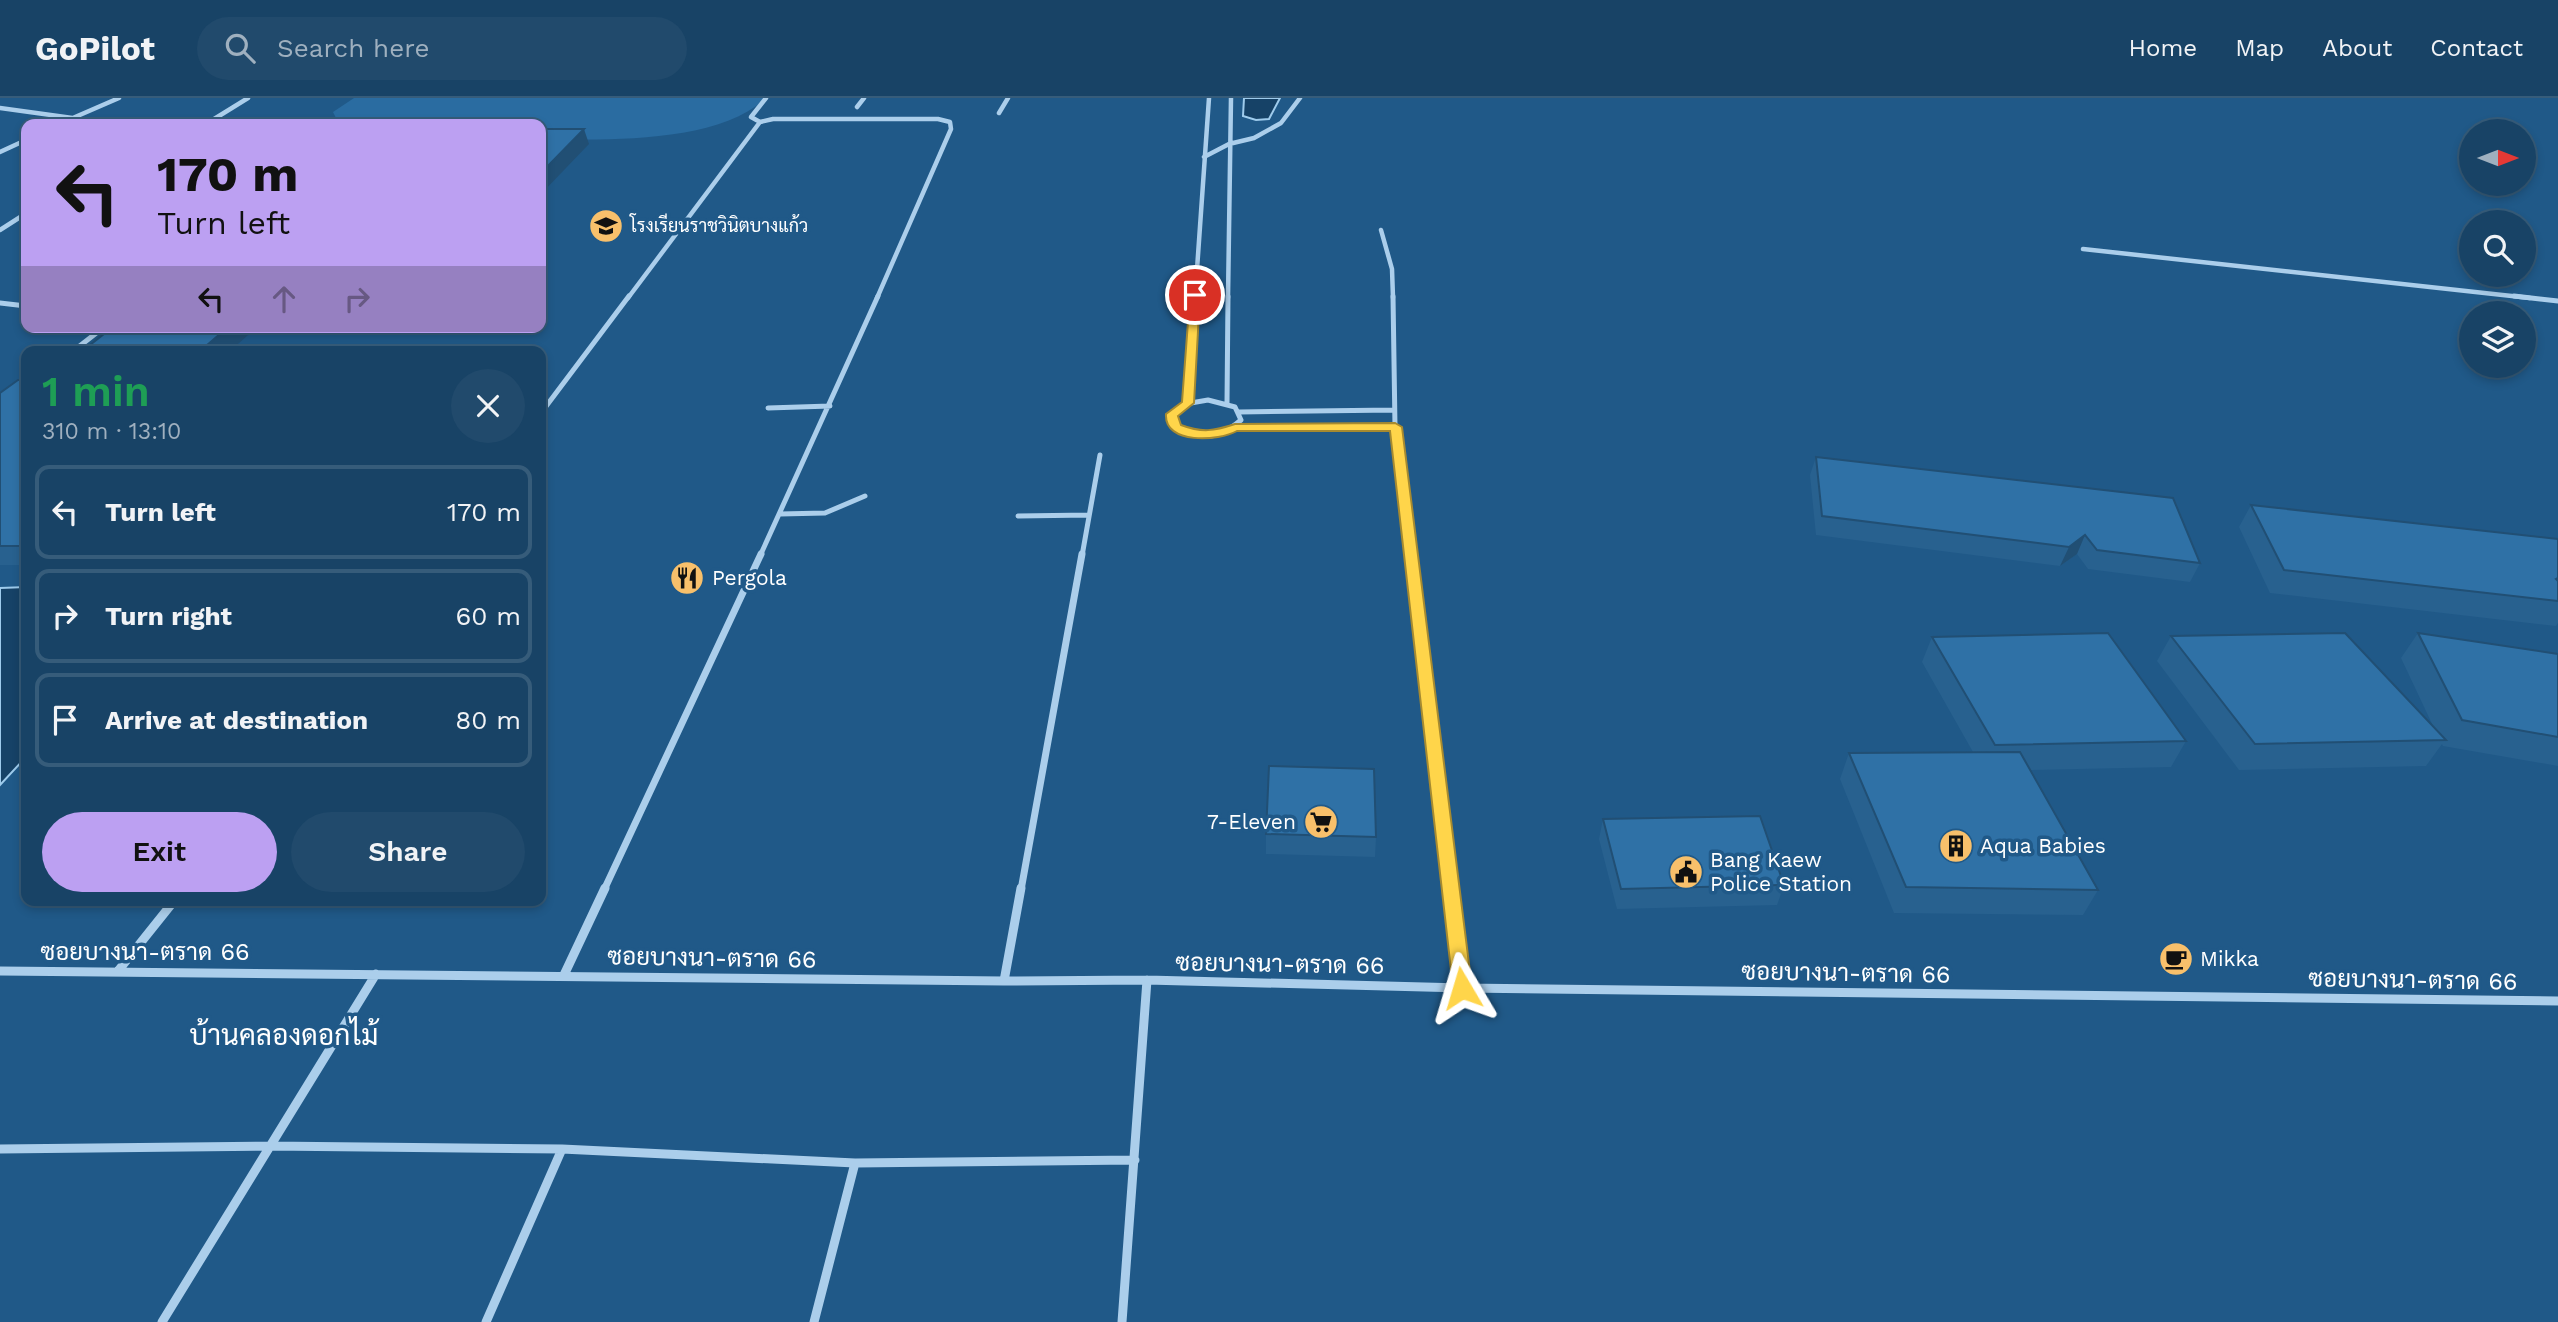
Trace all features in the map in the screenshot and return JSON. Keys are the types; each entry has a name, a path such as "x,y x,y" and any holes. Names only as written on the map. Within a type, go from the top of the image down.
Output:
{"street":[{"path":"0,108 71,119 120,98"},
{"path":"214,119 248,98"},
{"path":"564,975 830,406 951,129 950,122 925,119 760,122 751,117 766,98"},
{"path":"858,107 864,98"},
{"path":"999,113 1008,98"},
{"path":"1188,403 1209,98"},
{"path":"1227,403 1231,98"},
{"path":"1204,157 1229,144 1254,138 1282,124 1300,98"},
{"path":"546,406 760,122"},
{"path":"0,152 21,142"},
{"path":"0,230 21,217"},
{"path":"1381,230 1392,269 1395,427 1462,988"},
{"path":"2083,249 2558,301"},
{"path":"0,303 21,305"},
{"path":"80,346 96,333"},
{"path":"1394,410 1239,412 1227,403 1208,400 1188,403 1172,414 1172,421 1186,433 1212,436 1235,428 1395,427"},
{"path":"768,408 830,406"},
{"path":"1235,428 1241,420 1239,412"},
{"path":"1004,981 1100,455"},
{"path":"780,514 824,513 865,496"},
{"path":"1018,516 1089,514"},
{"path":"118,971 170,906"},
{"name":"ซอยบางนา-ตราด 66","path":"0,971 1004,981 1147,980 1462,988 2558,1001"},
{"path":"162,1322 376,974"},
{"path":"1122,1322 1147,980"},
{"path":"2,1151 269,1146 562,1149 855,1163 1135,1160"},
{"path":"486,1322 562,1149"},
{"path":"814,1322 855,1163"}],"shaded area":[{"path":"354,98 766,98 745,113 719,124 690,131 627,139 546,139 546,119 336,119 333,112"},
{"path":"1244,98 1280,98 1269,119 1256,120 1243,116"},
{"path":"21,587 21,762 0,785 0,588"}],"building":[{"path":"546,129 584,129 546,168"},
{"path":"105,333 221,333 206,346 89,346"},
{"path":"21,380 21,546 0,546 0,393"},
{"path":"1816,457 2173,498 2200,563 2097,550 2085,535 2069,547 1822,516"},
{"path":"2251,505 2558,539 2558,601 2284,570"},
{"path":"2108,633 2186,741 1995,745 1932,637"},
{"path":"2345,633 2446,740 2255,744 2171,636"},
{"path":"2418,633 2558,654 2558,737 2462,720"},
{"name":"Aqua Babies","path":"2020,752 2098,890 1906,887 1849,753"},
{"name":"7-Eleven","path":"1269,766 1374,769 1376,837 1266,834"},
{"name":"Bang Kaew Police Station","path":"1760,816 1784,885 1621,889 1603,819"}],"place":[{"name":"โรงเรียนราชวินิตบางแก้ว","path":"606,226"},
{"name":"Pergola","path":"687,578"},
{"name":"7-Eleven","path":"1321,822"},
{"name":"Aqua Babies","path":"1956,846"},
{"name":"Bang Kaew Police Station","path":"1686,872"},
{"name":"Mikka","path":"2176,959"}],"district":[{"name":"บ้านคลองดอกไม้","path":"284,1035"}],"route":[{"path":"1195,295 1188,403 1172,414 1172,421 1177,428 1199,436 1212,436 1235,428 1395,427 1462,988"}]}
